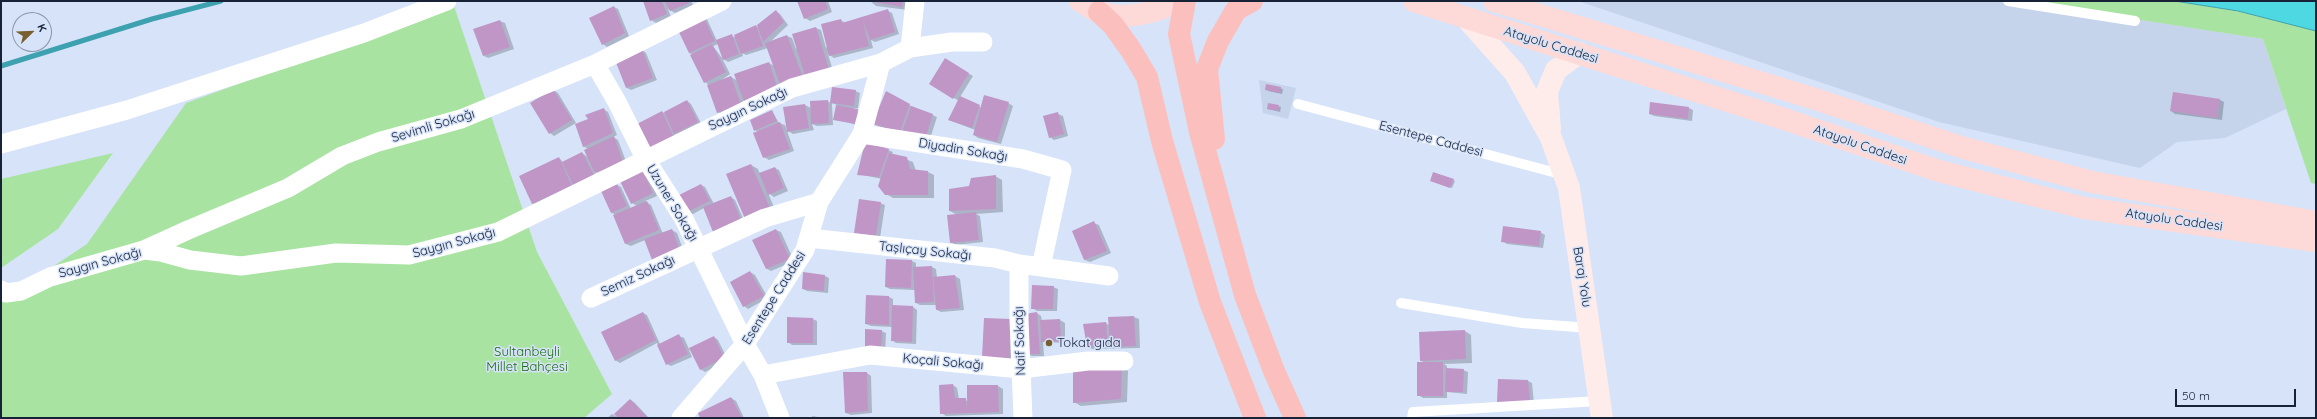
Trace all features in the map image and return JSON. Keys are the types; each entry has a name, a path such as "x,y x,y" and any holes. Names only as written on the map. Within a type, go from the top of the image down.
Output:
{"highway":[{"path":"1185,1 1179,34 1200,132 1245,295 1274,370 1295,418"},
{"path":"1245,295 1213,137 1207,69 1218,41 1236,10 1252,1"},
{"path":"1098,12 1113,25 1131,50 1147,78 1162,141 1210,302 1255,418"}],"main road":[{"path":"1080,1 1098,12 1125,16 1157,10 1177,1"},
{"name":"Atayolu Caddesi","path":"1414,1 1579,53 1939,172 2084,208 2316,241"},
{"name":"Atayolu Caddesi","path":"1507,3 1980,152 2092,182 2316,222"}],"street":[{"path":"1,144 127,110 364,33 448,1"},
{"name":"Sevimli Sokağı","path":"144,250 288,188 342,156 378,142 461,119 595,64 722,1"},
{"path":"910,48 915,1"},
{"name":"Baraj Yolu","path":"1466,18 1515,73 1551,138 1569,188 1601,409"},
{"path":"881,62 910,48 952,42 984,42"},
{"name":"Baraj Yolu","path":"1551,138 1547,92 1556,70 1579,53"},
{"name":"Esentepe Caddesi","path":"681,418 745,344 805,250 819,202 862,134 881,62"},
{"name":"Saygın Sokağı","path":"1,290 6,293 21,291 50,277 144,250 161,252 190,260 241,266 336,253 409,255 498,232 645,158 792,88 881,62"},
{"name":"Uzuner Sokağı","path":"595,64 617,102 645,158 684,219 745,344 764,375 780,418"},
{"name":"Diyadin Sokağı","path":"862,134 1023,159 1062,170 1041,267"},
{"name":"Semiz Sokağı","path":"591,298 765,218 819,202"},
{"name":"Taşlıçay Sokağı","path":"809,238 995,258 1019,264 1109,276"},
{"name":"Naif Sokağı","path":"1019,264 1023,418"},
{"name":"Koçali Sokağı","path":"764,375 870,355 1021,369 1088,361 1124,361"}],"lane":[{"path":"2008,1 2135,21"},
{"name":"Esentepe Caddesi","path":"1298,104 1564,174"},
{"path":"1401,303 1522,323 1590,328"},
{"path":"1412,418 1413,412 1601,409"}],"shaded area":[{"path":"1578,1 2018,1 2263,39 2286,109 2225,138 2177,142 2140,168 1939,122"},
{"path":"1259,80 1296,88 1288,119 1263,113"}],"green space":[{"path":"2018,1 2175,1 2238,11 2316,31 2316,184 2311,183 2263,39"},
{"name":"Sultanbeyli Millet Bahçesi","path":"454,6 537,252 612,394 584,418 1,418 1,301 87,244 186,103"},
{"path":"113,153 58,229 1,268 1,179"}],"water":[{"path":"2175,1 2316,1 2316,31 2238,11"}],"building":[{"path":"643,1 662,1 667,14 650,21"},
{"path":"665,1 688,1 689,3 670,11"},
{"path":"797,1 825,1 828,9 804,19"},
{"path":"869,1 903,1 902,7"},
{"path":"614,6 625,33 602,45 589,18"},
{"path":"888,9 895,32 870,40 863,21 869,46 829,56 821,24 841,19 842,23"},
{"path":"776,10 784,22 763,42 757,25"},
{"path":"702,14 715,41 689,53 676,26"},
{"path":"500,20 510,47 483,56 473,29"},
{"path":"756,25 763,46 741,54 734,35"},
{"path":"816,27 829,69 805,76 792,34"},
{"path":"732,34 739,54 723,60 716,40"},
{"path":"787,35 803,77 780,85 765,43"},
{"path":"712,44 726,72 704,83 690,55"},
{"path":"642,49 653,78 626,88 615,60"},
{"path":"945,58 969,73 953,99 929,84"},
{"path":"769,62 778,89 744,102 734,74"},
{"path":"731,76 741,104 717,113 707,85"},
{"path":"1266,84 1281,87 1280,93 1265,90"},
{"path":"832,87 856,90 854,106 830,103"},
{"path":"553,89 572,120 549,134 530,103"},
{"path":"886,91 910,104 900,132 872,124"},
{"path":"2173,92 2220,99 2217,118 2170,111"},
{"path":"984,95 1009,102 997,142 973,135"},
{"path":"960,96 980,105 972,128 948,120"},
{"path":"687,100 698,122 674,134 664,112"},
{"path":"828,100 829,123 811,124 810,101"},
{"path":"1650,102 1689,107 1688,119 1649,114"},
{"path":"1268,103 1279,105 1278,111 1267,109"},
{"path":"805,104 809,128 787,132 783,107"},
{"path":"836,105 858,109 856,124 833,120"},
{"path":"911,106 933,114 925,140 902,132"},
{"path":"604,108 613,133 583,147 575,124 588,119 585,115"},
{"path":"772,110 777,121 754,131 750,120"},
{"path":"662,111 675,140 651,151 637,124"},
{"path":"1058,112 1064,134 1049,138 1043,116"},
{"path":"780,122 790,149 763,158 753,133"},
{"path":"614,136 623,162 595,173 584,150"},
{"path":"865,142 889,149 879,177 857,175"},
{"path":"582,152 596,179 575,189 562,162"},
{"path":"889,153 907,157 910,169 928,171 928,195 885,195 878,186"},
{"path":"559,157 572,186 532,204 519,176"},
{"path":"751,164 770,208 745,219 726,174"},
{"path":"775,167 784,188 768,195 759,173"},
{"path":"642,169 653,193 631,204 619,179"},
{"path":"1433,172 1454,179 1450,188 1430,181"},
{"path":"996,175 996,209 949,211 949,189 969,186 971,178"},
{"path":"617,184 627,206 611,213 601,191"},
{"path":"701,184 710,201 687,212 679,195"},
{"path":"731,196 741,220 713,232 703,207"},
{"path":"859,199 881,202 876,236 854,233"},
{"path":"647,201 659,230 625,244 613,215"},
{"path":"976,212 979,240 950,243 947,215"},
{"path":"1094,221 1107,251 1084,260 1072,231"},
{"path":"1503,226 1541,231 1539,246 1501,242"},
{"path":"672,229 680,250 652,260 644,239"},
{"path":"776,229 790,259 766,269 752,240"},
{"path":"886,259 912,260 911,288 885,287"},
{"path":"932,266 934,302 915,303 913,267"},
{"path":"750,271 764,296 743,307 730,282"},
{"path":"803,272 825,275 824,291 802,289"},
{"path":"955,275 960,308 936,310 933,277"},
{"path":"1032,285 1054,286 1053,309 1031,309"},
{"path":"866,295 889,296 889,325 865,324"},
{"path":"892,305 913,306 912,342 891,341"},
{"path":"643,312 656,340 615,361 601,332"},
{"path":"1037,312 1040,354 1026,354 1024,314"},
{"path":"1134,316 1136,346 1110,347 1108,317"},
{"path":"787,317 813,318 813,343 787,343"},
{"path":"984,318 1011,319 1010,358 982,357"},
{"path":"1060,319 1061,341 1041,342 1040,320"},
{"path":"1106,322 1108,345 1087,347 1083,324"},
{"path":"865,329 882,330 881,352 865,352"},
{"path":"1465,330 1466,359 1420,361 1419,332"},
{"path":"679,334 688,354 666,365 657,345"},
{"path":"714,336 724,358 700,370 689,348"},
{"path":"1417,362 1443,362 1443,396 1417,396"},
{"path":"1122,366 1121,399 1073,403 1073,369"},
{"path":"1446,368 1464,369 1463,392 1445,392"},
{"path":"843,372 867,372 868,411 845,413"},
{"path":"1498,379 1528,380 1530,402 1497,402"},
{"path":"953,384 955,398 966,398 967,411 967,385 998,385 999,412 940,414 939,385"},
{"path":"731,397 742,418 700,418 698,413"},
{"path":"630,399 648,418 618,418 614,414"}],"waterway":[{"path":"1,66 152,19 221,1"}],"place":[{"name":"Tokat gıda","path":"1049,343"}]}
